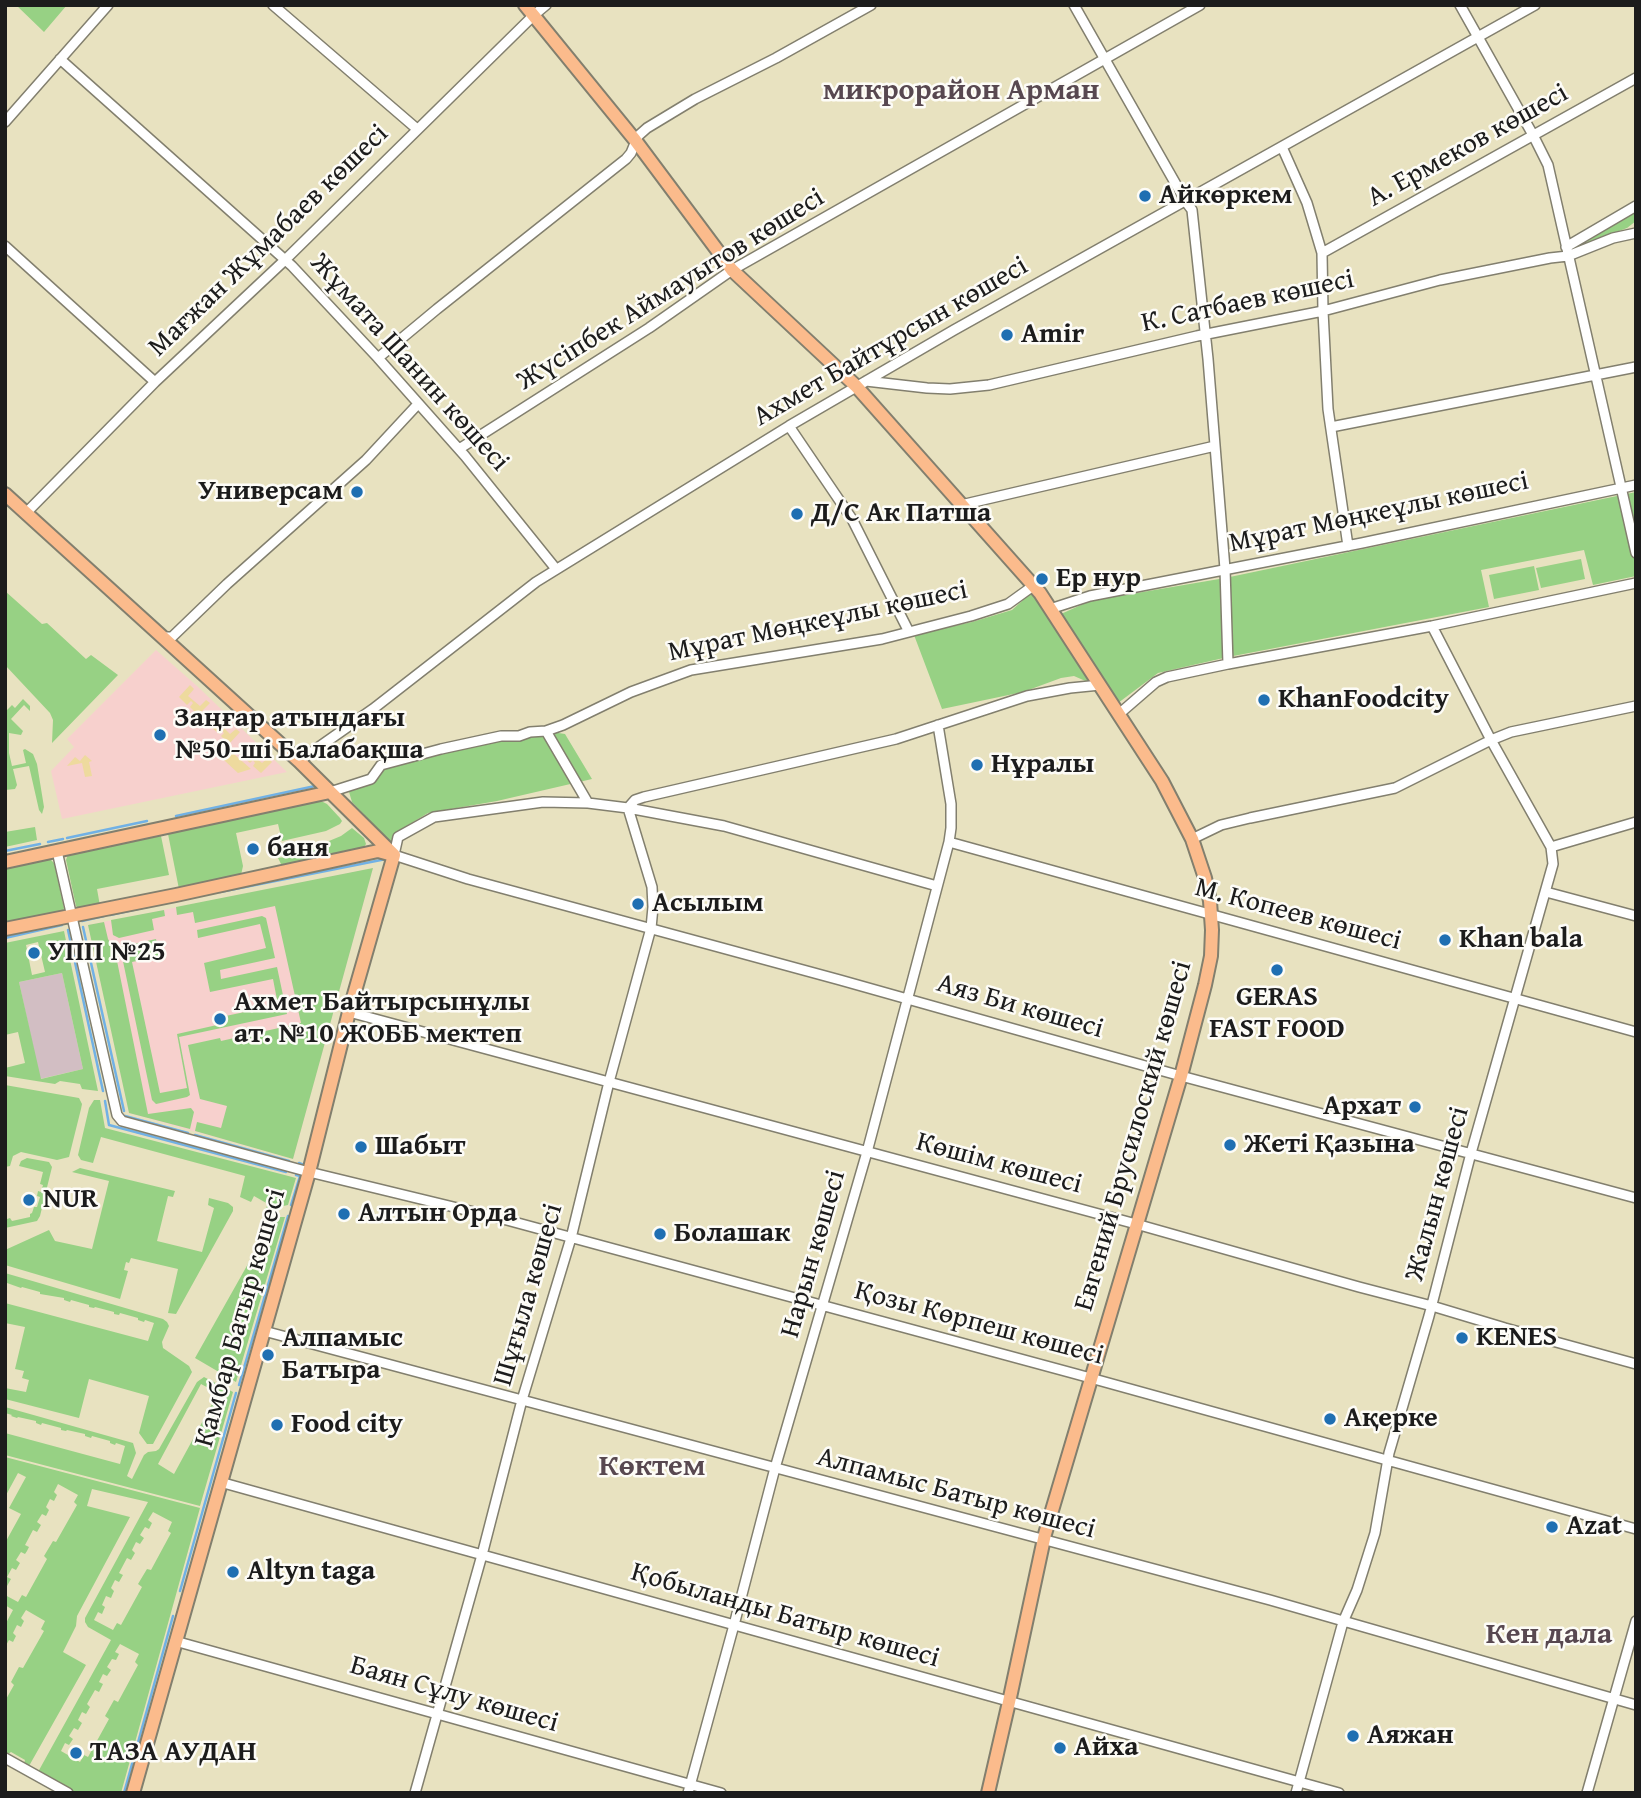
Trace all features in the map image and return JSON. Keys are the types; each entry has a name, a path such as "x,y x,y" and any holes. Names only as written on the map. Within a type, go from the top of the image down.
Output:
{"main road":[{"name":"Евгений Брусилоский көшесі","path":"529,10 635,140 732,270 861,384 961,505 1033,586 1162,781 1192,839 1205,878 1212,930 1205,985 1181,1076 1043,1541 988,1793"},
{"path":"5,494 299,761 394,855"},
{"name":"Мұрат Мөңкеұлы көшесі","path":"5,862 330,792"},
{"path":"368,853 375,846 377,838"},
{"path":"5,929 368,853 379,851 394,855"},
{"name":"Қамбар Батыр көшесі","path":"133,1793 309,1172 349,1012 394,855"}],"street":[{"path":"5,122 108,5"},
{"path":"274,5 417,129"},
{"name":"Мағжан Жұмабаев көшесі","path":"26,513 155,382 285,260 417,129 529,10 547,5"},
{"path":"378,358 626,159 635,140 647,128 695,99 871,5"},
{"path":"1074,5 1192,210 1206,334 1225,569 1228,664"},
{"name":"Жүсіпбек Аймауытов көшесі","path":"459,449 649,328 732,270 1200,5"},
{"path":"1460,5 1548,165 1636,553"},
{"name":"Ахмет Байтұрсын көшесі","path":"299,761 373,709 536,582 789,426 1535,5"},
{"name":"Жұмата Шанин көшесі","path":"60,59 285,260 459,449 556,569"},
{"name":"А. Ермеков көшесі","path":"1322,253 1636,78"},
{"path":"1282,147 1307,203 1322,253 1331,426 1348,546"},
{"path":"1567,252 1636,206"},
{"name":"К. Сатбаев көшесі","path":"861,384 950,389 979,386 1206,334 1323,311 1440,280 1550,258 1613,237 1636,233"},
{"path":"5,246 155,382"},
{"path":"1331,426 1636,367"},
{"path":"163,637 172,637 366,460 418,404"},
{"path":"789,426 852,519 909,632"},
{"path":"961,505 1215,446"},
{"name":"Мұрат Мөңкеұлы көшесі","path":"1050,609 1090,596 1348,546 1636,485"},
{"path":"1119,714 1161,679 1636,583"},
{"name":"Мұрат Мөңкеұлы көшесі","path":"330,792 371,779 381,765 501,736 546,731 631,692 691,670 882,639 1008,604 1033,586"},
{"path":"1432,626 1490,740 1551,847 1636,822"},
{"path":"628,808 635,800 644,797 896,739 1027,696 1100,685"},
{"path":"1192,839 1222,825 1250,817 1395,788 1511,732 1636,706"},
{"name":"Нарын көшесі","path":"689,1788 775,1468 867,1152 949,842 951,804 938,724"},
{"path":"546,731 588,803"},
{"path":"394,855 398,837 434,817 542,803 588,803 724,826 937,886"},
{"name":"Шұғыла көшесі","path":"415,1793 482,1555 522,1400 571,1238 609,1082 651,928 652,887 628,808"},
{"name":"М. Копеев көшесі","path":"949,842 1636,1032"},
{"name":"Жалын көшесі","path":"1296,1793 1343,1622 1357,1590 1375,1533 1387,1460 1546,892 1553,864 1551,847"},
{"path":"50,852 71,915"},
{"name":"Аяз Би көшесі","path":"394,855 468,879 1181,1076 1636,1198"},
{"path":"1546,892 1636,916"},
{"name":"Қозы Көрпеш көшесі","path":"71,915 117,1115 122,1121 1091,1378 1636,1530"},
{"name":"Көшім көшесі","path":"349,1012 1136,1224 1636,1364"},
{"name":"Алпамыс Батыр көшесі","path":"264,1331 1270,1601 1636,1705"},
{"name":"Қобыланды Батыр көшесі","path":"220,1482 1339,1793"},
{"path":"1587,1793 1636,1621"},
{"name":"Баян Сұлу көшесі","path":"176,1642 438,1714 689,1788 721,1793"},
{"path":"5,1758 68,1793"}],"shaded area":[{"name":"Заңғар атындағы №50-ші Балабақша","path":"156,650 287,772 62,819 51,771 74,747 67,739"},
{"name":"Ахмет Байтырсынұлы ат. №10 ЖОББ мектеп","path":"373,868 293,1159 129,1113 88,925"},
{"path":"62,973 83,1069 40,1079 19,982"}],"green space":[{"path":"16,5 67,5 44,32"},
{"path":"1636,211 1636,221 1627,228 1580,246"},
{"path":"1636,492 1636,576 1593,585 1584,550 1481,570 1489,607 1158,673 1118,703 1061,614 1090,601 1225,578"},
{"path":"1581,559 1585,579 1541,588 1536,568"},
{"path":"1534,566 1539,590 1494,599 1489,575"},
{"path":"5,591 42,624 47,623 86,659 91,655 118,675 52,743 53,720 50,713 5,665"},
{"path":"1031,593 1090,683 1074,676 1061,678 1023,692 942,709 914,635 1012,610"},
{"path":"23,699 30,706 30,711 24,705 11,719 23,731 21,735 9,733 9,753 12,766 26,763 23,750 33,754 44,807 42,814 29,766 13,769 17,785 15,789 5,790 5,712 12,705 15,708"},
{"path":"546,731 565,734 592,779 497,801 428,813 395,833 392,844 352,802 347,785 371,779 381,765 441,749"},
{"path":"319,800 327,804 340,818 340,824 326,831 282,841 278,824 236,833 243,866 241,875 179,889 168,834"},
{"path":"35,827 37,840 5,847 5,832"},
{"path":"352,828 364,838 364,847 282,866 278,858 285,857 284,850 329,841"},
{"path":"161,836 169,875 97,889 100,906 79,909 76,906 66,860 68,854"},
{"path":"50,859 54,863 63,912 5,925 5,868"},
{"path":"373,868 293,1159 195,1131 197,1122 221,1128 227,1106 200,1099 188,1045 220,1038 221,1041 301,1023 275,906 195,923 193,912 177,915 176,907"},
{"path":"164,910 165,916 152,919 154,930 119,938 113,935 111,920"},
{"path":"262,916 266,918 275,958 220,970 221,979 277,967 287,1014 179,1037 190,1095 156,1104 152,1100 120,947 156,939 160,956 132,962 160,1093 187,1088 177,1034 217,1025 216,1018 278,1005 273,979 210,992 204,963 266,948 260,924 198,938 197,930"},
{"path":"104,922 108,939 115,951 148,1114 191,1108 194,1112 190,1129 129,1113 88,925"},
{"path":"64,931 98,1091 82,1089 80,1084 60,1081 55,1084 5,1076 5,1068 25,1063 18,1032 5,1035 5,943","holes":["38,942 45,972 32,975 26,945","62,973 83,1069 41,1079 19,982"]},
{"path":"5,1085 79,1098 82,1104 69,1157 57,1160 21,1152 13,1156 10,1166 5,1167"},
{"path":"94,1100 100,1100 105,1128 296,1178 288,1205 265,1210 268,1204 254,1196 251,1202 240,1197 245,1176 101,1137 93,1163 81,1160 78,1155 89,1108"},
{"path":"27,1158 49,1162 52,1167 40,1216 37,1221 5,1228 7,1219 12,1221 30,1217 34,1207 37,1207 40,1197 37,1196 38,1191 41,1192 43,1185 40,1184 43,1172 19,1166 21,1161"},
{"path":"80,1168 175,1191 173,1197 168,1196 157,1241 202,1252 214,1208 208,1205 209,1198 233,1207 176,1314 168,1313 178,1269 131,1258 129,1263 126,1262 124,1270 128,1271 120,1299 5,1265 5,1250 49,1230 55,1241 92,1249 109,1181 72,1172"},
{"path":"279,1217 285,1217 236,1382 195,1358 271,1223"},
{"path":"5,1273 167,1322 169,1326 162,1342 163,1348 189,1366 192,1372 153,1444 147,1444 139,1433 149,1396 89,1379 79,1418 5,1399 5,1388 26,1392 29,1380 22,1378 24,1371 15,1369 25,1327 5,1323 5,1303 148,1341 154,1323 7,1283 5,1288"},
{"path":"204,1377 233,1392 200,1506 5,1455 5,1433 120,1464 125,1446 17,1418 5,1413 5,1407 133,1443 136,1453 127,1476 132,1479 144,1455 159,1449 197,1382","holes":["201,1384 218,1393 174,1474 158,1464"]},
{"path":"5,1457 200,1508 121,1793 77,1793 38,1772 111,1640 88,1627 85,1618 148,1502 92,1489 87,1506 130,1517 77,1616 76,1626 63,1652 86,1665 29,1766 24,1763 25,1760 11,1752 5,1753 5,1701 14,1685 11,1682 19,1667 23,1668 44,1631 41,1629 45,1621 26,1610 21,1618 24,1621 21,1627 17,1625 13,1633 16,1636 13,1642 9,1640 5,1647 5,1625 13,1610 5,1605 5,1595 18,1602 22,1595 26,1597 47,1559 44,1556 53,1541 56,1542 77,1505 74,1502 78,1495 58,1484 54,1501 50,1499 46,1507 49,1510 46,1516 42,1514 37,1522 41,1525 37,1532 33,1530 25,1545 29,1547 27,1551 25,1554 21,1552 16,1560 20,1563 16,1570 12,1568 7,1577 11,1579 7,1586 5,1543 21,1514 9,1508 26,1477 18,1473 5,1497","holes":["153,1512 172,1522 168,1531 171,1533 151,1570 147,1569 138,1584 142,1587 121,1625 117,1623 113,1630 94,1620 98,1612 102,1614 106,1596 111,1598 114,1591 111,1588 115,1580 119,1582 123,1575 119,1573 127,1558 131,1560 135,1553 132,1550 136,1542 140,1544 144,1538 140,1535 145,1527 149,1529 152,1523 148,1520","120,1644 139,1654 135,1662 138,1665 118,1702 114,1700 105,1716 109,1719 88,1757 84,1755 80,1762 61,1751 65,1743 69,1745 73,1739 69,1736 74,1728 78,1730 82,1723 78,1720 82,1712 86,1714 90,1707 87,1704 95,1690 99,1692 103,1684 99,1682 103,1674 107,1676 111,1670 107,1667 112,1659 116,1660 119,1654 115,1652"]}],"sand":[{"path":"190,685 194,689 188,696 200,706 206,700 210,703 198,715 190,707 193,703 191,701 187,705 179,697"},
{"path":"222,716 226,719 221,725 230,734 236,729 240,732 229,744 221,736 224,733 222,731 219,734 211,727"},
{"path":"219,741 251,769 238,773 212,749"},
{"path":"252,743 256,747 250,753 262,763 268,758 272,762 261,773 253,766 253,760 250,763 240,754"},
{"path":"85,755 92,761 89,762 92,776 85,777 82,763 67,766 75,757 80,761"}],"waterway":[{"path":"125,595 159,625"},
{"path":"176,816 315,786"},
{"path":"67,838 147,821"},
{"path":"48,842 63,839"},
{"path":"5,851 40,844"},
{"path":"220,892 386,859"},
{"path":"110,915 147,907"},
{"path":"82,921 104,916"},
{"path":"5,938 62,925"},
{"path":"83,927 124,1111"},
{"path":"68,930 103,1091"},
{"path":"105,1101 109,1125 286,1172"},
{"path":"125,1116 188,1133"},
{"path":"195,1135 289,1161"},
{"path":"299,1163 304,1165"},
{"path":"291,1205 300,1176 296,1175"},
{"path":"239,1385 288,1216"},
{"path":"180,1591 236,1393"},
{"path":"124,1793 173,1616"}],"place":[{"name":"Айкөркем","path":"1145,196"},
{"name":"Amir","path":"1007,335"},
{"name":"Универсам","path":"357,492"},
{"name":"Д/С Ак Патша","path":"797,514"},
{"name":"Ер нур","path":"1042,579"},
{"name":"KhanFoodcity","path":"1264,700"},
{"name":"Заңғар атындағы №50-ші Балабақша","path":"160,735"},
{"name":"Нұралы","path":"977,765"},
{"name":"баня","path":"253,849"},
{"name":"Асылым","path":"638,904"},
{"name":"Khan bala","path":"1445,940"},
{"name":"УПП №25","path":"34,953"},
{"name":"GERAS FAST FOOD","path":"1277,970"},
{"name":"Ахмет Байтырсынұлы ат. №10 ЖОББ мектеп","path":"220,1019"},
{"name":"Архат","path":"1415,1107"},
{"name":"Жеті Қазына","path":"1230,1145"},
{"name":"Шабыт","path":"361,1147"},
{"name":"NUR","path":"29,1200"},
{"name":"Алтын Орда","path":"344,1214"},
{"name":"Болашак","path":"660,1234"},
{"name":"KENES","path":"1462,1338"},
{"name":"Алпамыс Батыра","path":"268,1355"},
{"name":"Ақерке","path":"1330,1419"},
{"name":"Food city","path":"277,1425"},
{"name":"Azat","path":"1552,1527"},
{"name":"Altyn taga","path":"233,1572"},
{"name":"Аяжан","path":"1353,1736"},
{"name":"Айха","path":"1060,1748"},
{"name":"ТАЗА АУДАН","path":"76,1753"}],"district":[{"name":"микрорайон Арман","path":"961,91"},
{"name":"Көктем","path":"652,1467"},
{"name":"Кен дала","path":"1549,1635"}]}
